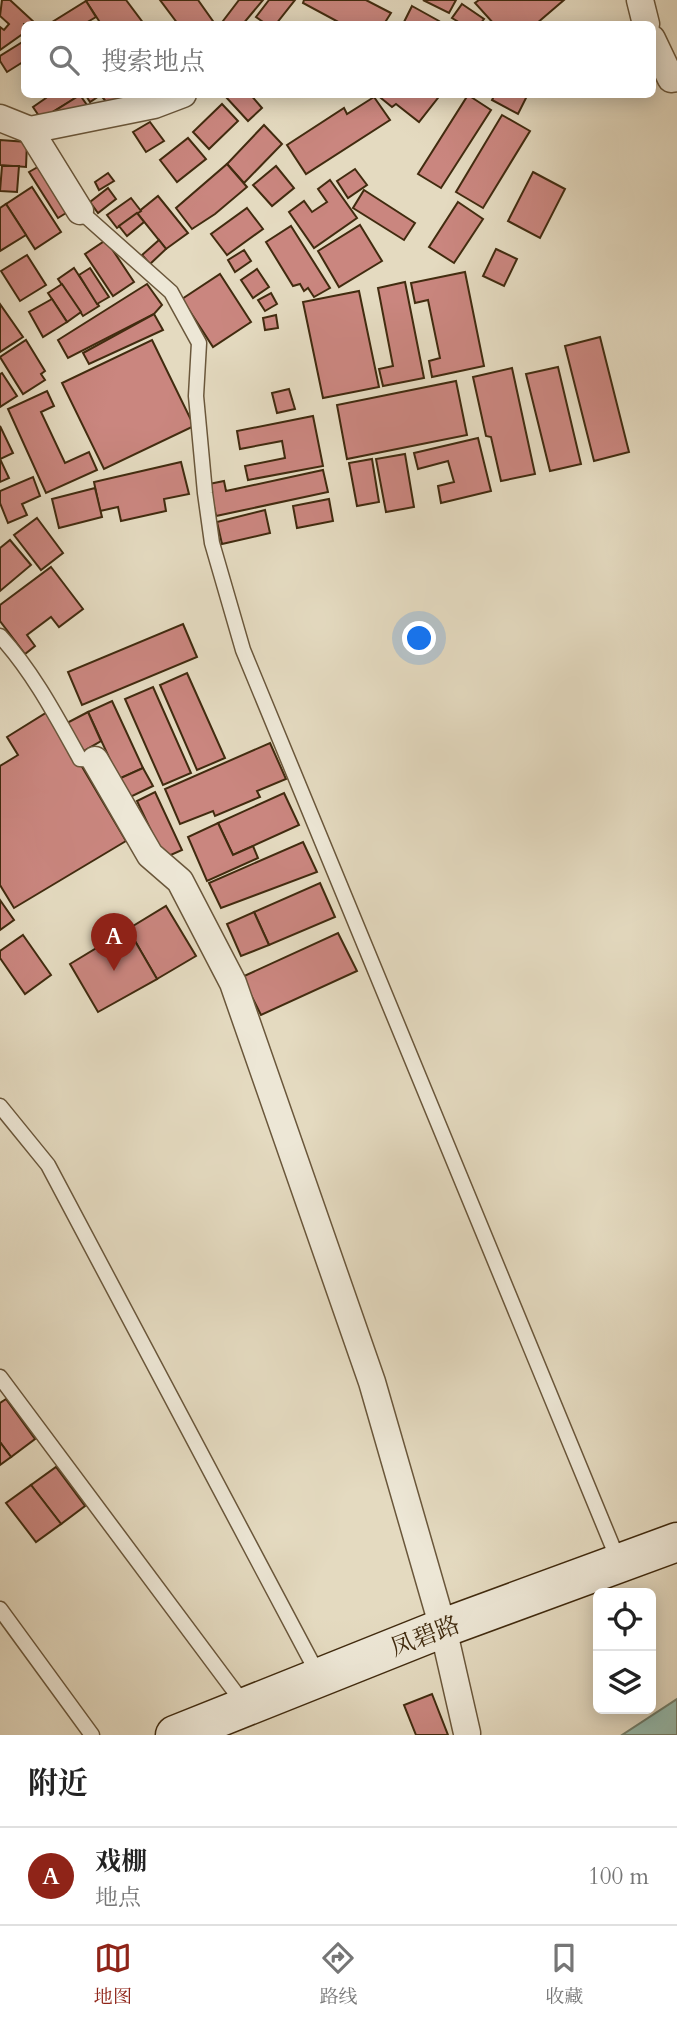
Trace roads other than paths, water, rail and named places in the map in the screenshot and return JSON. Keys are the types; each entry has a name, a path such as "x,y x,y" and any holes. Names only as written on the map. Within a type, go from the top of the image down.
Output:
{"main road":[{"name":"凤碧路","path":"174,1735 443,1628 677,1542"}],"street":[{"path":"640,0 645,21"},
{"path":"656,45 675,82"},
{"path":"0,118 30,130 155,105 173,98"},
{"path":"30,130 80,211"},
{"path":"95,760 150,855 180,881 233,983 372,1382 443,1628 467,1733"}],"lane":[{"path":"80,211 171,292 199,343 197,396 212,543 243,650 619,1563"},
{"path":"0,636 15,652 80,759 95,760"},
{"path":"0,1106 48,1165 320,1677"},
{"path":"0,1377 246,1707"},
{"path":"0,1609 92,1735"}],"place":[{"name":"戏棚","path":"114,971"}]}
